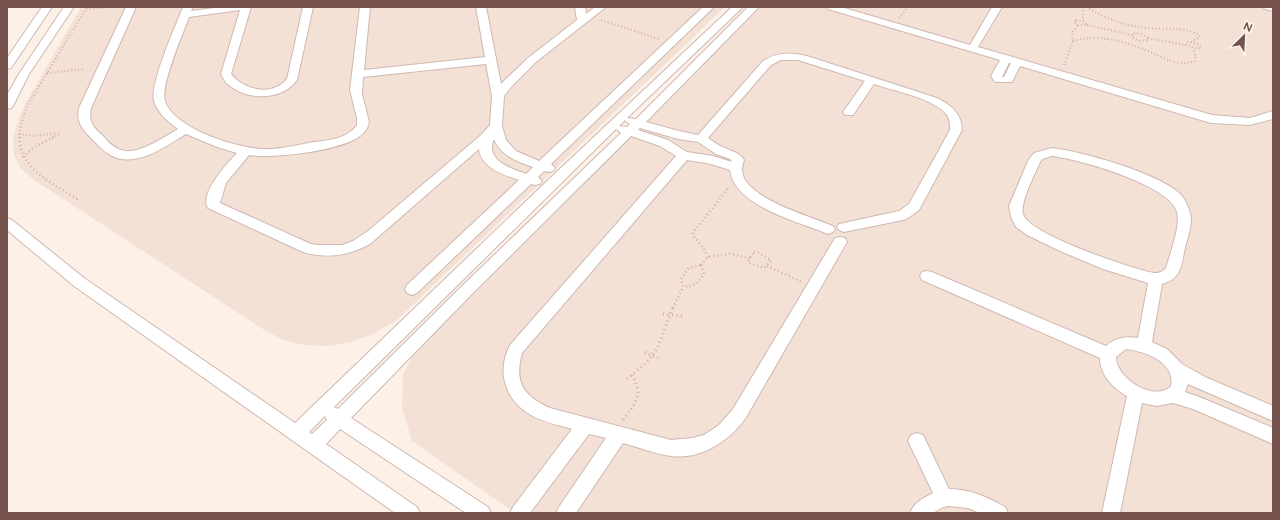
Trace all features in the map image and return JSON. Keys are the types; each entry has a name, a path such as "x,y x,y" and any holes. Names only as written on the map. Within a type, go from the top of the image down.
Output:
{"street":[{"path":"7,66 47,7"},
{"path":"7,106 24,74 69,7"},
{"path":"132,7 85,108 83,122 86,127 113,151 126,155 143,153 186,129"},
{"path":"308,7 292,80 280,90 262,94 254,94 240,88 229,80 226,74 245,7 186,11 159,90 159,102 165,112 186,129 223,146 246,151 263,153 281,152 339,142 350,137 359,131 364,123 356,97 365,7"},
{"path":"481,7 498,96 492,130 485,140 485,153 489,159 506,171 550,185"},
{"path":"580,7 586,19"},
{"path":"498,96 508,82 521,69 601,7"},
{"path":"412,289 709,7"},
{"path":"296,433 550,185 738,7"},
{"path":"313,445 754,7"},
{"path":"831,7 1211,119 1234,122 1255,121 1273,115"},
{"path":"972,49 997,7"},
{"path":"1268,7 1273,8"},
{"path":"17,52 41,50"},
{"path":"701,139 767,63 779,57 791,56 803,58 928,98 941,104 951,112 957,124 956,130 914,207 902,215 894,218 844,227"},
{"path":"1006,59 996,76 999,80 1008,80 1017,62"},
{"path":"358,74 491,60"},
{"path":"849,112 871,80"},
{"path":"617,122 634,127 701,139 720,151 736,158 738,163 736,166 739,179 748,192 762,202 828,229"},
{"path":"634,127 684,155 713,160 728,166 736,166"},
{"path":"246,151 217,186 213,196 213,205 308,248 323,252 341,251 358,246 373,235 492,130"},
{"path":"492,130 506,148 520,158 541,166 565,172"},
{"path":"1048,147 1151,182 1173,195 1180,203 1184,211 1185,218 1173,270 1170,275 1164,278 1156,279 1135,275 1040,237 1023,226 1016,212 1018,200 1034,160 1048,147"},
{"path":"684,155 515,350 511,363 510,376 514,389 522,401 534,410 671,448 688,448 704,444 719,436 731,426 739,414 840,242"},
{"path":"7,223 79,282 411,513"},
{"path":"835,225 844,227 850,231 851,237 847,241 840,242 829,237 827,232 828,229 835,225"},
{"path":"927,276 1108,354"},
{"path":"1144,345 1156,279"},
{"path":"1273,414 1199,382 1177,369 1163,355 1144,345 1134,343 1117,345 1112,348 1108,354 1108,362 1116,378 1136,393 1152,398 1160,399 1173,396 1196,402 1273,436"},
{"path":"1173,396 1178,391 1180,385 1180,378 1177,369"},
{"path":"349,380 350,384 356,390 367,390"},
{"path":"1111,513 1136,393"},
{"path":"322,407 482,513"},
{"path":"518,513 585,425"},
{"path":"565,513 619,434"},
{"path":"917,441 944,498"},
{"path":"919,513 930,503 944,498 960,497 978,502 999,513"}],"path":[{"path":"79,200 42,176 23,157 18,142 19,134 27,106 86,8 108,7"},
{"path":"1083,7 1083,21"},
{"path":"1086,7 1109,18 1147,28 1195,32 1200,38 1192,42 1187,42 1186,45"},
{"path":"586,19 670,43"},
{"path":"1087,24 1085,26 1078,25 1074,22 1079,20 1087,24 1132,35 1138,33 1148,38 1186,45 1193,49 1201,47 1192,42"},
{"path":"1060,74 1073,41 1072,32 1078,25"},
{"path":"1142,34 1147,28"},
{"path":"1132,35 1132,37 1139,41 1147,40 1148,38"},
{"path":"1073,41 1079,39 1096,38 1137,47 1170,62 1180,64 1195,61 1196,57 1193,49"},
{"path":"1137,47 1139,41"},
{"path":"47,74 85,69"},
{"path":"19,134 43,135 61,133 40,144 23,157"},
{"path":"708,257 702,246 693,236 693,233 727,189 739,179"},
{"path":"767,266 771,260 757,252 754,252 748,261 749,263 764,268 767,266 813,288"},
{"path":"627,379 652,355 661,341 670,314 683,287 681,280 688,269 701,265 708,257 730,254 750,258"},
{"path":"683,287 695,286 698,284 704,274 701,265"},
{"path":"663,314 684,316"},
{"path":"645,352 658,358"},
{"path":"619,434 623,420 639,394 639,386 632,375"}],"shaded area":[{"path":"81,7 725,7 397,320 375,333 352,342 327,346 304,345 283,340 266,331 34,180 21,169 14,155 13,140 17,124 24,106"},
{"path":"759,7 1273,7 1273,513 515,513 412,441 402,408 403,375 420,342"}]}
